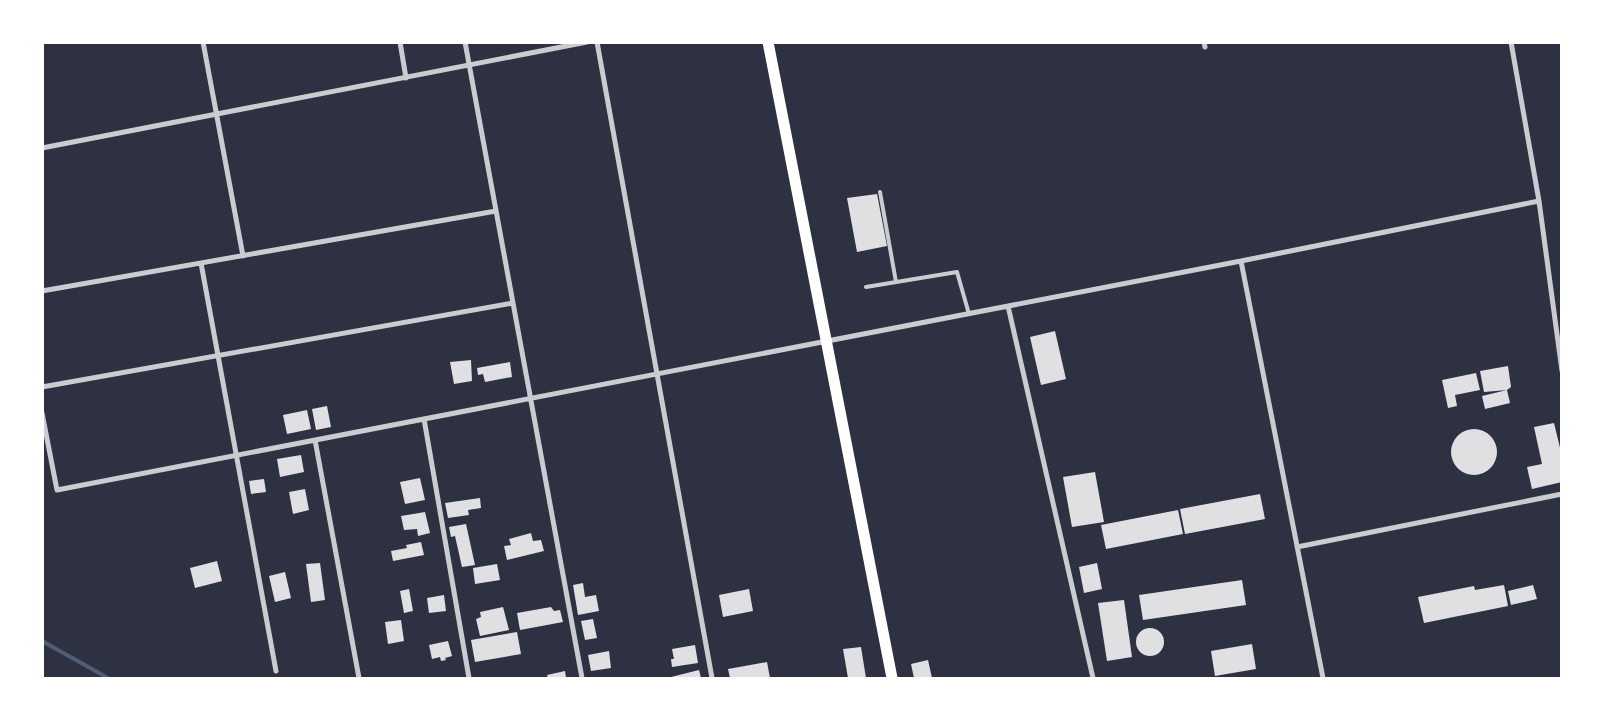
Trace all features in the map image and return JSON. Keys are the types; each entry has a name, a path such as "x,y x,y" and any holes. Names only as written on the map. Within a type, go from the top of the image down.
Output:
{"main road":[{"path":"768,42 892,678"}],"street":[{"path":"203,42 244,256"},
{"path":"400,42 406,78"},
{"path":"465,42 582,678"},
{"path":"42,148 587,42"},
{"path":"596,42 712,678"},
{"path":"1511,42 1539,201 1562,371"},
{"path":"42,413 57,490 1241,261 1539,201"},
{"path":"42,291 496,211"},
{"path":"1241,261 1323,678"},
{"path":"201,263 276,671"},
{"path":"42,387 513,303"},
{"path":"1008,306 1093,678"},
{"path":"424,419 469,678"},
{"path":"315,440 359,678"},
{"path":"1297,547 1562,494"}],"lane":[{"path":"880,192 896,282"},
{"path":"866,287 957,272 969,314"}],"building":[{"path":"877,194 887,246 857,252 847,198"},
{"path":"1055,331 1066,379 1041,385 1030,337"},
{"path":"471,360 472,381 454,384 450,362"},
{"path":"510,362 512,377 485,382 483,374 478,375 477,368"},
{"path":"1508,366 1511,387 1507,390 1484,392 1480,371"},
{"path":"1476,373 1480,390 1455,395 1457,406 1448,408 1442,380"},
{"path":"1507,390 1510,403 1485,409 1482,396"},
{"path":"327,406 331,427 316,430 312,409"},
{"path":"307,410 311,429 287,434 283,415"},
{"path":"1554,423 1562,456 1562,482 1532,489 1527,467 1542,464 1534,427"},
{"path":"1474,429 1487,433 1493,439 1497,452 1493,465 1487,471 1474,475 1461,471 1455,465 1451,452 1455,439 1461,433"},
{"path":"301,455 304,472 280,477 277,459"},
{"path":"1095,472 1104,522 1072,527 1063,477"},
{"path":"420,478 425,500 405,504 400,482"},
{"path":"264,479 266,492 251,494 249,481"},
{"path":"305,489 309,510 293,514 289,492"},
{"path":"1260,494 1265,519 1185,534 1180,509"},
{"path":"480,498 481,508 468,510 469,515 448,518 445,503"},
{"path":"1178,510 1183,534 1106,549 1101,525"},
{"path":"425,512 430,533 418,536 417,529 404,530 401,516"},
{"path":"466,524 475,565 462,567 455,536 451,537 449,527"},
{"path":"531,533 533,541 541,540 544,551 507,560 504,546 511,545 509,539"},
{"path":"421,542 424,555 393,561 391,551 407,548 406,545"},
{"path":"217,561 222,581 195,588 190,568"},
{"path":"320,563 325,600 311,602 306,564"},
{"path":"1097,563 1102,589 1084,593 1079,567"},
{"path":"497,564 500,580 475,584 473,568"},
{"path":"285,572 291,598 275,602 269,576"},
{"path":"1242,580 1246,605 1143,620 1139,595"},
{"path":"583,583 585,597 596,595 599,611 578,615 573,585"},
{"path":"1504,585 1508,606 1424,623 1418,597 1474,586 1475,590"},
{"path":"1533,585 1537,599 1511,605 1508,591"},
{"path":"409,589 413,611 404,613 400,591"},
{"path":"749,589 753,611 723,617 719,595"},
{"path":"444,595 446,611 429,613 427,598"},
{"path":"1124,600 1132,657 1107,661 1098,603"},
{"path":"503,607 509,630 480,636 476,619 481,617 480,612"},
{"path":"551,607 554,611 560,610 563,622 520,630 517,613"},
{"path":"593,619 597,638 585,640 581,621"},
{"path":"401,620 404,641 388,644 385,622"},
{"path":"1150,628 1160,632 1164,642 1160,652 1150,656 1140,652 1136,642 1140,632"},
{"path":"517,632 521,654 475,662 471,640"},
{"path":"448,641 452,656 441,661 440,657 432,659 429,645"},
{"path":"1252,644 1256,669 1215,676 1211,651"},
{"path":"695,645 698,663 672,667 671,659 674,659 672,649"},
{"path":"861,647 866,678 848,678 843,649"},
{"path":"609,651 611,668 591,671 588,655"},
{"path":"928,660 932,678 914,678 911,664"},
{"path":"767,662 770,678 730,678 728,669"},
{"path":"699,670 701,678 667,678"},
{"path":"565,671 566,678 548,678 547,675"}],"waterway":[{"path":"42,641 108,678"}]}
